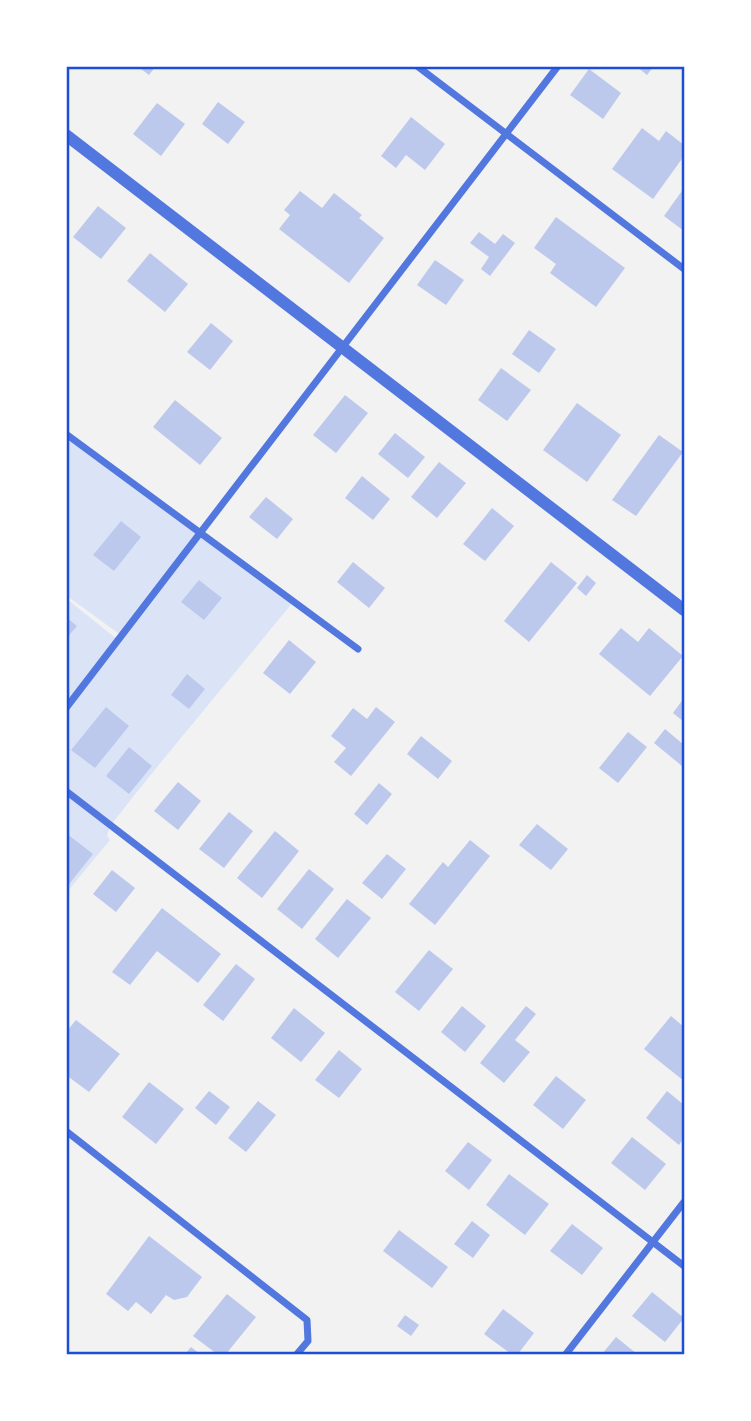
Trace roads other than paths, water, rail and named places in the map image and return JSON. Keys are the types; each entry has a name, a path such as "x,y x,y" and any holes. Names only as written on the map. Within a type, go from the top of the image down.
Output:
{"street":[{"path":"417,66 684,269"},
{"path":"66,709 558,66"},
{"path":"66,135 684,610"},
{"path":"66,434 358,649"},
{"path":"66,790 684,1266"},
{"path":"66,1131 307,1320 308,1341 297,1354"},
{"path":"566,1354 684,1202"}]}
